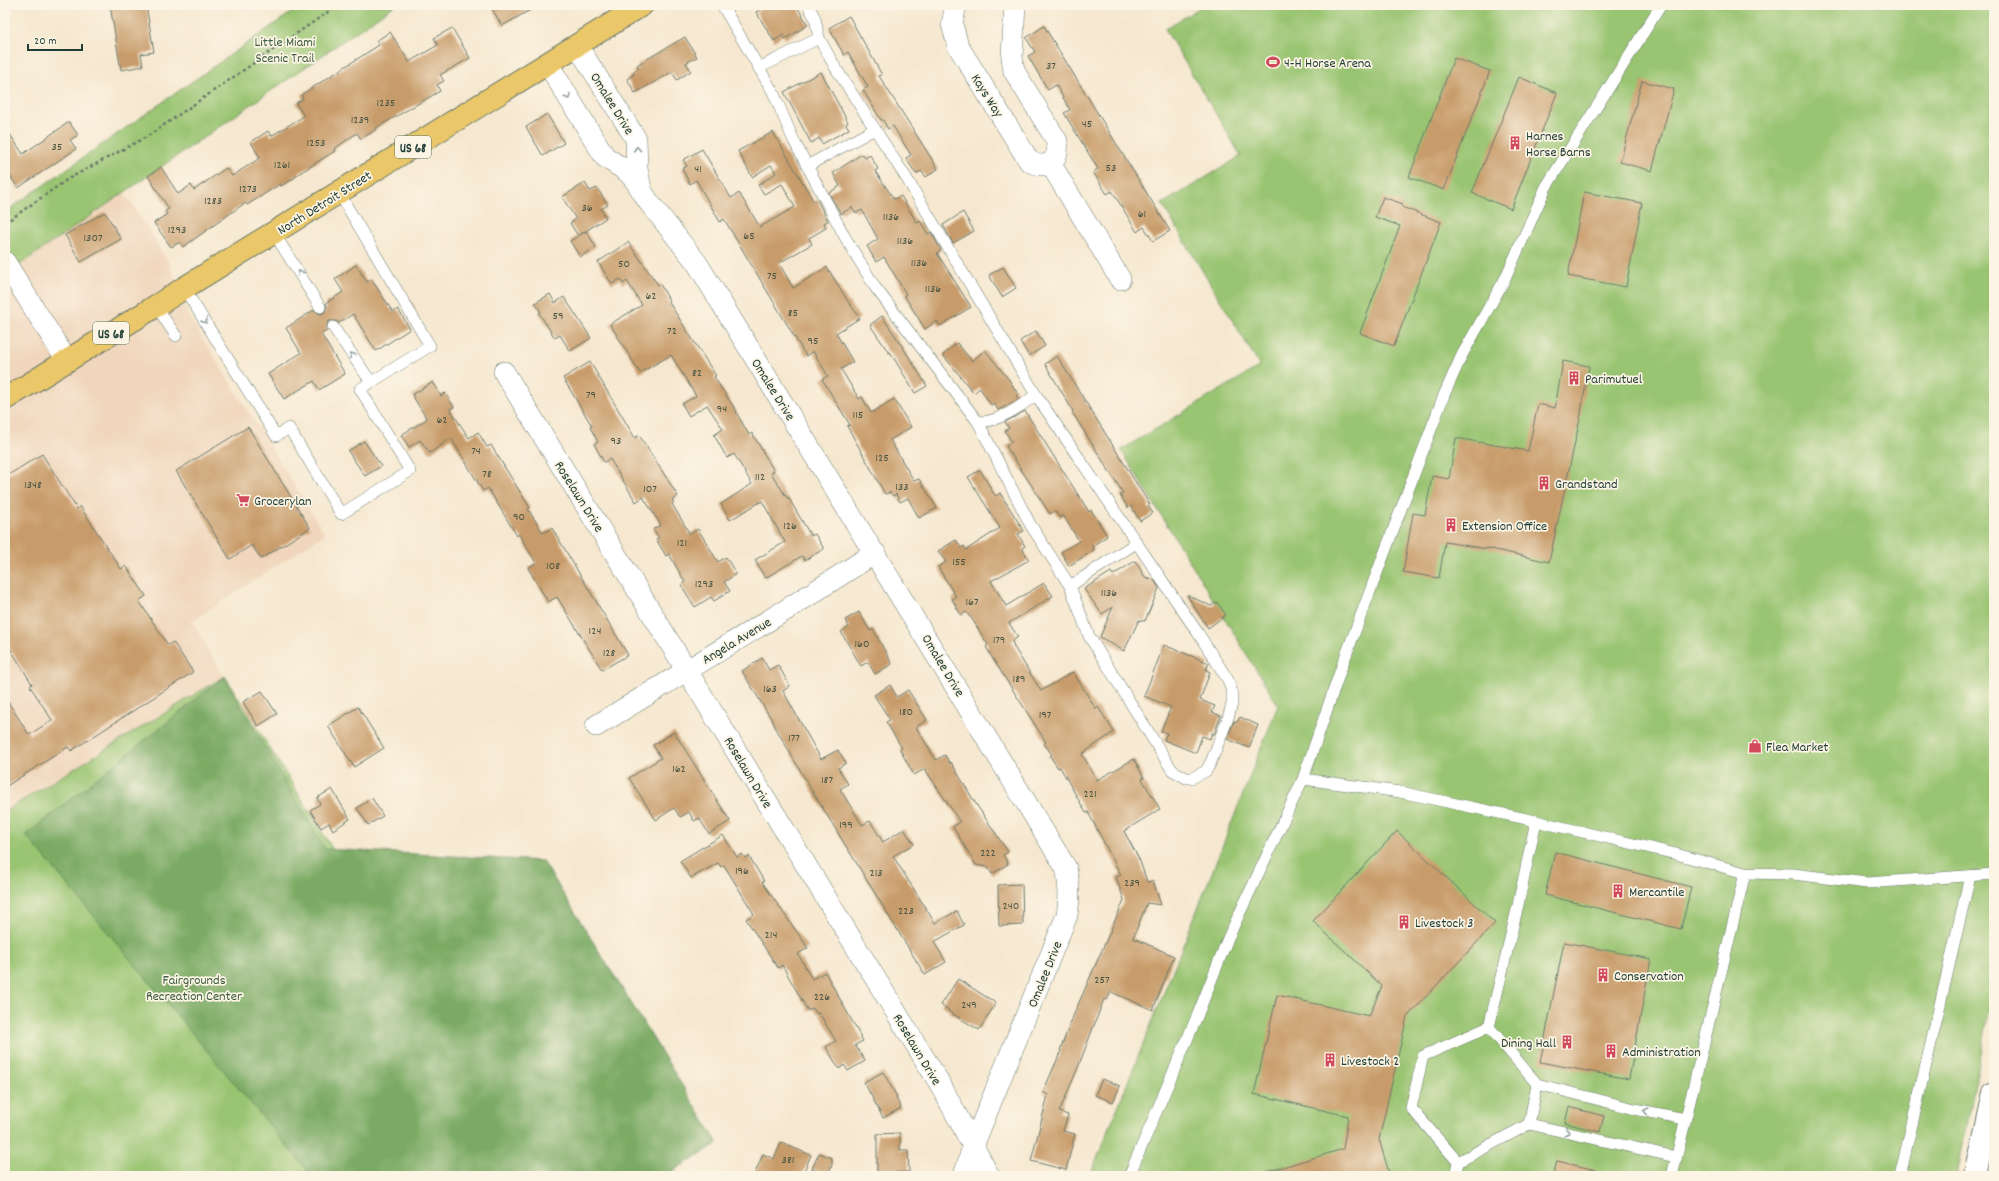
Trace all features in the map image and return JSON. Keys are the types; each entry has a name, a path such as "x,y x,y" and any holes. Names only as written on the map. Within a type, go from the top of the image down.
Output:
{"main road":[{"name":"North Detroit Street","path":"5,399 642,5"}],"street":[{"name":"Kays Way","path":"956,5 952,24 958,46 1029,161 1036,165 1050,163"},
{"path":"1015,5 1012,57 1014,71 1057,141 1058,150 1056,157 1050,163 1120,279"},
{"name":"Omalee Drive","path":"577,45 636,139 641,188"},
{"name":"Omalee Drive","path":"548,64 605,157 628,172 641,188 652,207 697,263 1060,857 1070,882 1070,899 1067,915 973,1146 964,1176"},
{"path":"9,276 67,361"},
{"name":"Roselawn Drive","path":"504,372 940,1084 989,1176"},
{"name":"Angela Avenue","path":"596,726 789,608 875,553"},
{"path":"1976,1176 1994,1096"}],"lane":[{"path":"722,5 773,92 807,166 845,237 875,287 978,422 1030,524 1070,586 1089,636 1172,770 1186,778 1198,776 1206,771 1211,762 1228,718 1232,704 1232,692 1228,680 1198,633 1036,395 907,179 834,67 819,38 815,18 808,5"},
{"path":"1128,1176 1198,1014 1228,938 1303,779 1343,663 1444,395 1462,355 1505,279 1546,187 1661,5"},
{"path":"759,68 819,38"},
{"path":"807,166 875,129"},
{"path":"184,288 276,436 289,428 341,514 410,472 360,389 430,346 339,193"},
{"path":"274,233 320,307"},
{"path":"156,306 176,336"},
{"path":"333,327 371,382"},
{"path":"978,422 983,422 1007,413 1036,395"},
{"path":"1070,586 1136,542"},
{"path":"1303,779 1400,792 1536,821 1676,854 1745,873 1793,874 1866,883 1994,874"},
{"path":"1489,1027 1518,906 1536,821"},
{"path":"1672,1176 1684,1119 1745,873"},
{"path":"1900,1176 1970,876"},
{"path":"1489,1027 1537,1084 1635,1109 1684,1119"},
{"path":"1458,1162 1411,1108 1423,1056 1489,1027"},
{"path":"1528,1124 1537,1084"},
{"path":"1455,1176 1458,1162 1528,1124 1676,1157"}],"path":[{"path":"5,223 68,178 148,136 338,5"}],"shaded area":[{"path":"116,179 169,263 191,320 325,534 192,621 224,677 5,814 5,258"}],"green space":[{"name":"Little Miami Scenic Trail","path":"302,5 395,5 5,275 5,212"},
{"path":"1204,5 1994,5 1994,987 1957,1176 1090,1176 1278,705 1121,450 1260,366 1162,204 1241,156 1165,29"},
{"name":"Fairgrounds Recreation Center","path":"225,676 536,1176 5,1176 5,811"},
{"name":"Fairgrounds Recreation Center","path":"224,677 325,849 543,861 718,1143 665,1176 312,1176 26,835"}],"building":[{"path":"110,5 146,5 154,52 141,54 143,66 121,70"},
{"path":"490,5 539,5 502,26"},
{"path":"768,5 796,5 808,25 785,39 783,35 774,41 756,12"},
{"path":"849,16 882,75 879,76 938,169 926,177 921,171 916,174 906,158 911,155 893,126 888,129 883,120 881,120 863,90 868,87 848,52 844,55 829,28"},
{"path":"1044,26 1170,231 1153,241 1144,227 1137,232 1112,191 1107,194 1093,172 1098,169 1064,113 1070,110 1056,85 1048,90 1028,56 1035,52 1026,38"},
{"path":"452,28 470,58 440,75 444,81 437,85 440,91 376,128 377,129 361,139 357,133 334,149 335,151 295,176 296,177 281,186 280,184 247,205 245,203 183,247 180,242 171,247 154,223 167,214 165,211 169,209 148,176 161,167 178,194 191,185 194,190 226,168 232,176 260,158 251,142 268,131 271,136 304,116 296,103 303,99 301,95 379,45 376,41 390,32 409,62 438,45 434,38"},
{"path":"685,37 697,57 686,63 691,71 677,80 672,72 635,93 627,79 639,68 637,65"},
{"path":"1454,58 1490,71 1444,190 1409,177"},
{"path":"821,72 848,122 846,124 849,129 822,144 819,138 811,143 784,92"},
{"name":"Harnes Horse Barns","path":"1519,77 1557,93 1511,209 1472,193"},
{"path":"1642,81 1674,89 1652,171 1620,162"},
{"path":"547,114 564,143 543,156 526,127"},
{"path":"69,122 78,135 70,140 76,149 18,188 5,168 5,127 23,154"},
{"path":"773,132 814,202 817,200 828,221 824,223 826,228 809,238 812,244 779,263 793,288 827,267 860,318 836,333 853,362 841,369 859,399 862,397 871,413 894,399 911,427 890,440 914,481 919,479 937,508 919,518 908,498 900,502 896,494 893,496 890,492 885,494 847,426 850,425 822,379 828,376 813,351 806,356 724,219 720,222 696,180 690,184 682,169 687,166 683,160 702,149 731,198 739,193 760,227 795,207 782,184 764,194 758,185 776,173 771,165 752,177 738,151"},
{"path":"862,154 865,158 870,155 878,169 875,171 894,199 901,196 917,223 920,221 928,234 931,232 941,250 937,253 971,307 940,326 937,321 925,329 904,295 906,294 884,257 876,262 867,246 878,239 862,210 856,213 852,207 841,214 829,193 840,186 833,173"},
{"path":"585,183 590,191 597,188 608,205 601,209 606,218 578,236 570,223 576,219 562,197"},
{"path":"1584,192 1642,203 1626,287 1568,276"},
{"path":"1383,197 1403,204 1402,207 1441,222 1394,346 1360,333 1400,226 1375,217"},
{"path":"105,212 121,239 81,262 65,235"},
{"path":"963,212 974,231 953,243 943,225"},
{"path":"586,231 596,247 580,257 570,241"},
{"path":"628,242 658,285 660,284 669,300 668,301 716,376 714,377 737,412 749,435 752,433 774,471 771,473 787,498 788,497 811,536 815,534 824,549 805,560 802,556 765,578 755,560 785,542 762,501 730,520 721,504 752,484 734,454 727,458 714,435 723,429 707,405 689,416 682,404 696,396 671,355 640,373 610,324 642,305 627,281 623,284 620,279 612,284 598,262"},
{"path":"356,265 367,282 371,279 393,312 398,309 410,329 376,351 353,314 339,323 336,321 329,321 327,324 327,331 321,334 345,374 319,390 314,381 284,399 268,374 301,353 286,328 314,310 320,314 324,313 327,307 326,303 343,292 335,279"},
{"path":"1003,267 1016,288 1002,297 989,275"},
{"path":"550,294 555,303 564,297 591,338 570,351 560,335 555,338 539,313 541,312 535,303"},
{"path":"882,316 927,386 915,393 890,352 889,353 870,325"},
{"path":"1036,331 1045,346 1029,356 1020,341"},
{"path":"957,343 972,361 985,350 1009,380 1018,394 1016,396 1018,399 998,410 994,403 991,405 980,388 974,393 943,355"},
{"path":"1057,356 1150,505 1148,506 1153,513 1140,521 1131,506 1128,508 1120,495 1123,493 1072,412 1073,411 1045,364"},
{"path":"1563,361 1589,366 1580,419 1549,562 1487,548 1445,542 1439,578 1403,572 1413,513 1425,515 1432,476 1449,479 1456,438 1528,451 1538,404 1555,408"},
{"path":"590,362 635,438 639,435 678,496 672,500 674,502 672,504 690,534 698,529 718,562 726,557 736,574 724,582 730,591 714,601 711,597 695,607 681,585 685,582 669,554 666,556 656,539 659,538 653,529 661,525 643,497 636,502 610,459 604,462 594,444 598,442 590,427 592,426 563,378"},
{"path":"433,382 441,396 445,393 454,407 450,409 469,438 478,432 487,447 491,445 530,508 528,509 543,533 552,528 628,655 602,670 557,597 548,602 528,568 536,563 519,534 517,536 488,488 483,491 451,438 430,453 420,440 409,447 401,435 427,419 412,395"},
{"path":"1025,411 1089,512 1091,510 1107,536 1092,546 1094,550 1069,566 1061,552 1079,541 1063,515 1060,518 1055,511 1050,514 1006,446 1012,442 1005,431 1009,428 1005,422"},
{"name":"Grocerylan","path":"248,427 310,528 261,559 252,545 230,559 176,471"},
{"path":"364,441 381,466 365,476 348,451"},
{"path":"42,454 77,509 80,506 121,569 126,566 146,596 139,601 168,645 173,642 193,672 71,751 68,747 5,787 5,697 29,735 52,720 30,686 32,684 5,640 5,477"},
{"path":"980,470 994,494 996,496 1000,493 1024,531 1018,534 1025,546 1022,548 1029,560 991,581 1006,606 1044,583 1053,596 1009,623 1018,637 1012,641 1014,647 1041,691 1073,672 1096,709 1098,707 1114,732 1082,754 1097,780 1134,759 1144,778 1142,779 1160,809 1124,831 1140,861 1147,882 1153,881 1161,905 1147,903 1133,938 1174,956 1153,1010 1111,992 1107,1000 1104,999 1059,1112 1068,1115 1063,1131 1075,1134 1066,1170 1031,1161 1048,1095 1043,1092 1061,1051 1060,1050 1074,1014 1124,900 1116,877 1121,875 1088,812 1086,813 1060,767 1058,768 1050,756 1052,755 1044,743 1046,742 993,659 986,647 988,645 972,619 966,612 961,615 952,599 956,597 938,567 946,562 938,551 956,540 961,548 964,546 966,550 1000,528 968,477"},
{"path":"1135,561 1145,577 1154,580 1159,588 1145,621 1139,620 1124,651 1100,637 1113,607 1102,614 1084,589 1111,572 1113,575"},
{"path":"1187,595 1211,606 1217,602 1226,615 1208,628"},
{"path":"859,612 870,631 873,629 892,664 875,674 868,662 861,666 841,632 849,627 845,620"},
{"path":"1164,645 1209,663 1206,670 1210,672 1200,700 1215,706 1212,712 1221,716 1214,734 1212,733 1210,739 1202,736 1196,753 1164,740 1167,733 1161,731 1171,707 1144,696"},
{"path":"762,658 769,670 778,665 790,686 783,691 821,759 838,750 846,763 838,768 848,784 840,789 862,825 870,821 883,842 904,829 914,844 893,856 935,923 957,911 964,925 934,942 946,962 925,975 811,789 775,725 742,671"},
{"path":"890,685 897,697 908,690 927,720 916,727 936,760 945,755 950,764 951,762 974,801 1008,852 1003,855 1008,864 992,874 988,867 976,865 953,827 960,822 925,769 914,775 900,750 902,748 886,722 890,720 874,695"},
{"path":"262,691 277,714 258,726 243,702"},
{"path":"358,707 384,748 354,767 328,726"},
{"path":"1240,717 1258,725 1249,748 1227,739 1234,721 1237,722"},
{"path":"674,732 730,821 709,834 699,818 694,821 689,812 680,817 674,808 656,820 629,778 661,758 653,745"},
{"path":"332,789 350,819 333,830 329,823 321,828 310,810 320,804 317,798"},
{"path":"372,798 383,816 368,825 357,808"},
{"path":"1397,831 1495,923 1407,1017 1379,1139 1390,1176 1267,1176 1266,1172 1343,1149 1348,1116 1254,1094 1277,995 1369,1016 1382,986 1313,921"},
{"path":"723,835 737,857 742,854 745,858 749,856 764,881 762,882 808,948 798,954 812,979 825,972 863,1041 855,1045 865,1061 848,1071 844,1065 839,1069 826,1047 836,1041 819,1013 817,1014 813,1008 808,1011 782,965 778,968 746,919 754,914 724,865 721,867 718,863 691,878 680,861"},
{"name":"Mercantile","path":"1555,852 1691,887 1681,929 1545,895"},
{"path":"1022,884 1023,925 999,926 998,885"},
{"path":"1564,942 1651,959 1629,1079 1540,1062"},
{"path":"958,979 996,1003 979,1030 941,1005"},
{"path":"883,1072 897,1097 896,1098 901,1108 883,1118 864,1082"},
{"path":"1102,1079 1120,1086 1113,1102 1095,1095"},
{"path":"1569,1107 1604,1116 1600,1132 1565,1123"},
{"path":"900,1133 900,1150 908,1150 909,1172 877,1173 877,1134"},
{"path":"781,1143 811,1155 802,1176 763,1176 755,1173 763,1154 774,1159"},
{"path":"819,1153 832,1158 832,1164 828,1175 812,1169"},
{"path":"1557,1161 1596,1170 1595,1176 1553,1176"}],"place":[{"name":"4-H Horse Arena","path":"1273,62"},
{"name":"Harnes Horse Barns","path":"1515,143"},
{"name":"Parimutuel","path":"1574,378"},
{"name":"Grandstand","path":"1544,483"},
{"name":"Grocerylan","path":"243,500"},
{"name":"Extension Office","path":"1451,525"},
{"name":"Flea Market","path":"1755,746"},
{"name":"Mercantile","path":"1618,891"},
{"name":"Livestock 3","path":"1404,922"},
{"name":"Conservation","path":"1603,975"},
{"name":"Dining Hall","path":"1567,1042"},
{"name":"Administration","path":"1611,1051"},
{"name":"Livestock 2","path":"1330,1060"}]}
